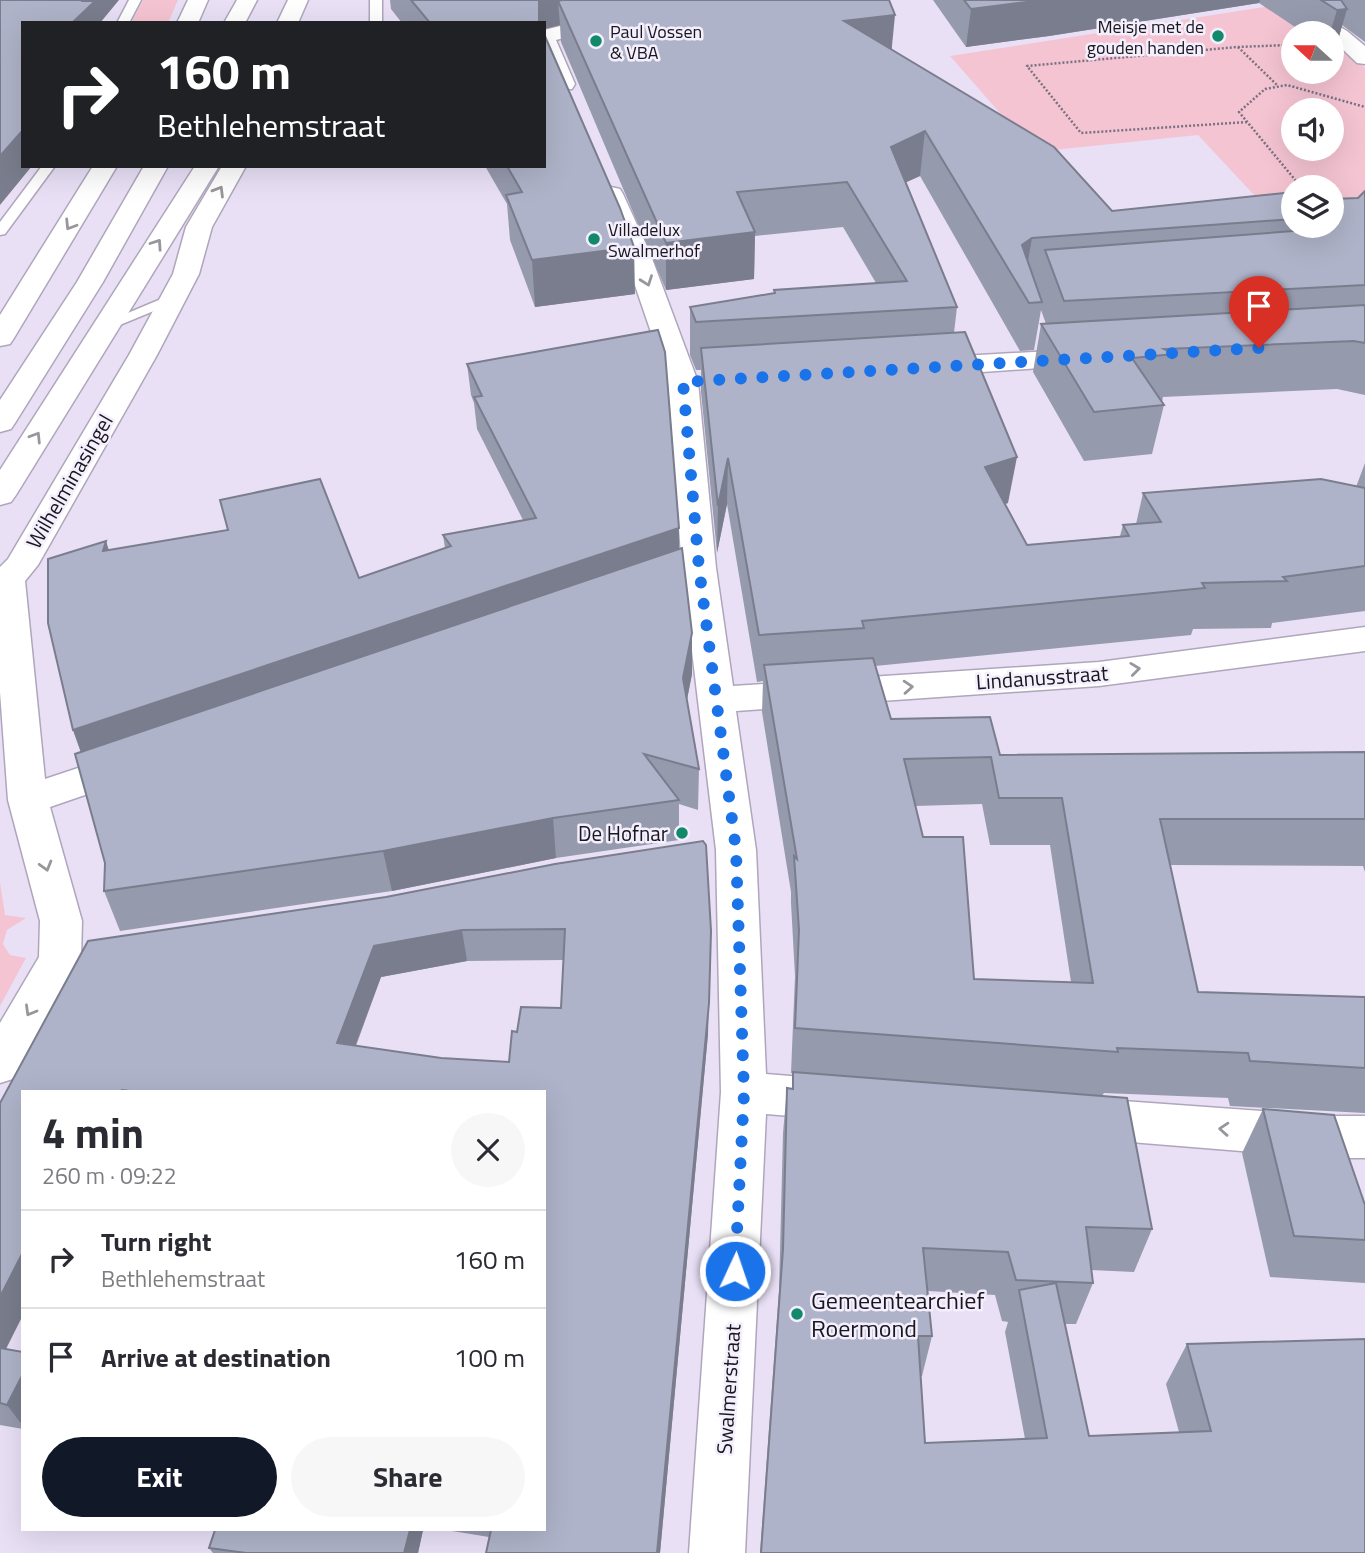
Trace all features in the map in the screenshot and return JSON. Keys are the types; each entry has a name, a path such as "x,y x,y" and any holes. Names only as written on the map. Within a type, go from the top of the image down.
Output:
{"street":[{"path":"188,21 198,0"},
{"path":"235,21 247,0"},
{"path":"288,21 298,0"},
{"path":"1280,0 1360,47"},
{"path":"546,38 685,1"},
{"path":"546,40 575,112"},
{"path":"0,338 104,168"},
{"path":"0,423 90,282 155,168"},
{"path":"0,495 205,168"},
{"name":"Wilhelminasingel","path":"0,1064 81,956 61,921 28,800 9,579 21,565 143,355 186,274 199,227 233,168"},
{"name":"Swalmerstraat","path":"601,173 697,381 686,572 718,700 736,850 744,1093 717,1553"},
{"path":"899,369 1046,354 1117,356"},
{"name":"Lindanusstraat","path":"718,700 1099,674 1365,639"},
{"path":"28,800 159,755"},
{"path":"695,856 736,850"},
{"path":"744,1093 883,1103"},
{"path":"1037,1115 1345,1149"}],"lane":[{"path":"124,21 135,0"},
{"path":"376,0 376,21"},
{"path":"0,231 47,168"},
{"path":"105,326 173,298"}],"path":[{"path":"1247,122 1081,133 1027,66 1281,45"},
{"path":"1237,47 1277,85"},
{"path":"1291,175 1238,112 1265,86 1287,85 1365,107"}],"shaded area":[{"path":"143,0 178,0 169,21 132,21"},
{"path":"1277,5 1306,21 1281,21 1281,84 1344,84 1344,47 1365,68 1365,242 1344,238 1344,175 1281,175 1281,224 1198,135 1034,152 950,56"},
{"path":"0,882 5,915 26,918 7,930 3,944 10,955 26,958 0,1006"}],"building":[{"path":"0,0 95,1 74,21 21,21 21,132 0,156"},
{"path":"411,0 539,0 539,21 428,21"},
{"path":"889,0 895,15 844,21 1054,147 1112,211 1281,193 1281,220 1032,238 1022,245 1042,302 1029,303 925,131 891,147 957,307 696,322 690,307 775,293 774,290 907,281 847,182 737,192 755,232 666,243 558,1"},
{"path":"964,0 1043,0 971,9"},
{"path":"1321,0 1341,0 1347,9 1337,10"},
{"path":"546,39 620,208 634,247 532,260 506,195 522,192 508,168 546,168"},
{"path":"1365,191 1365,285 1064,301 1045,250 1281,232 1281,238 1344,238 1344,199 1358,198"},
{"path":"1365,305 1365,343 1354,341 1164,349 1174,354 1132,358 1164,405 1094,412 1041,324"},
{"path":"658,330 665,352 679,528 73,730 48,623 48,559 106,541 103,551 228,530 220,500 320,479 359,578 451,546 443,535 536,518 474,397 482,396 467,364"},
{"path":"965,332 1017,457 985,467 1027,545 1129,536 1123,525 1161,522 1143,493 1321,479 1365,488 1365,566 1283,577 1287,581 1202,583 1205,588 862,621 864,628 759,635 728,458 718,506 701,348"},
{"path":"682,548 692,633 683,678 699,769 644,754 679,800 553,818 383,851 104,891 105,863 75,754"},
{"path":"873,658 891,719 990,717 1000,755 1365,752 1365,819 1160,819 1198,992 1365,997 1365,1068 1250,1061 1248,1053 1117,1048 1118,1052 795,1028 799,930 794,856 797,859 764,665","holes":["991,757 999,798 1062,798 1093,983 974,979 963,837 923,837 904,759"]},
{"path":"703,841 706,845 711,931 709,1003 657,1553 486,1553 491,1531 546,1531 546,1090 21,1090 21,1256 0,1297 0,1103 88,941 386,897 555,864","holes":["565,929 561,1008 521,1007 517,1032 512,1031 509,1062 441,1058 337,1043 374,946 462,930"]},
{"path":"793,1072 1127,1098 1152,1229 1086,1227 1093,1283 1016,1280 1008,1252 923,1248 932,1336 918,1336 925,1443 1047,1438 1019,1290 1056,1283 1089,1436 1211,1431 1187,1344 1365,1339 1365,1553 761,1553 783,1249 787,1088 793,1089"},
{"path":"1263,1109 1334,1115 1365,1205 1365,1240 1294,1236"},
{"path":"0,1348 21,1352 21,1378 7,1405 0,1403"},
{"path":"215,1531 410,1531 404,1553 246,1553 209,1548"}],"place":[{"name":"Meisje met de gouden handen","path":"1218,36"},
{"name":"Paul Vossen & VBA","path":"596,41"},
{"name":"Villadelux Swalmerhof","path":"594,239"},
{"name":"De Hofnar","path":"682,833"},
{"name":"Gemeentearchief Roermond","path":"797,1314"}],"route":[{"path":"735,1271 744,1093 736,850 699,568 683,382 1259,348"}]}
